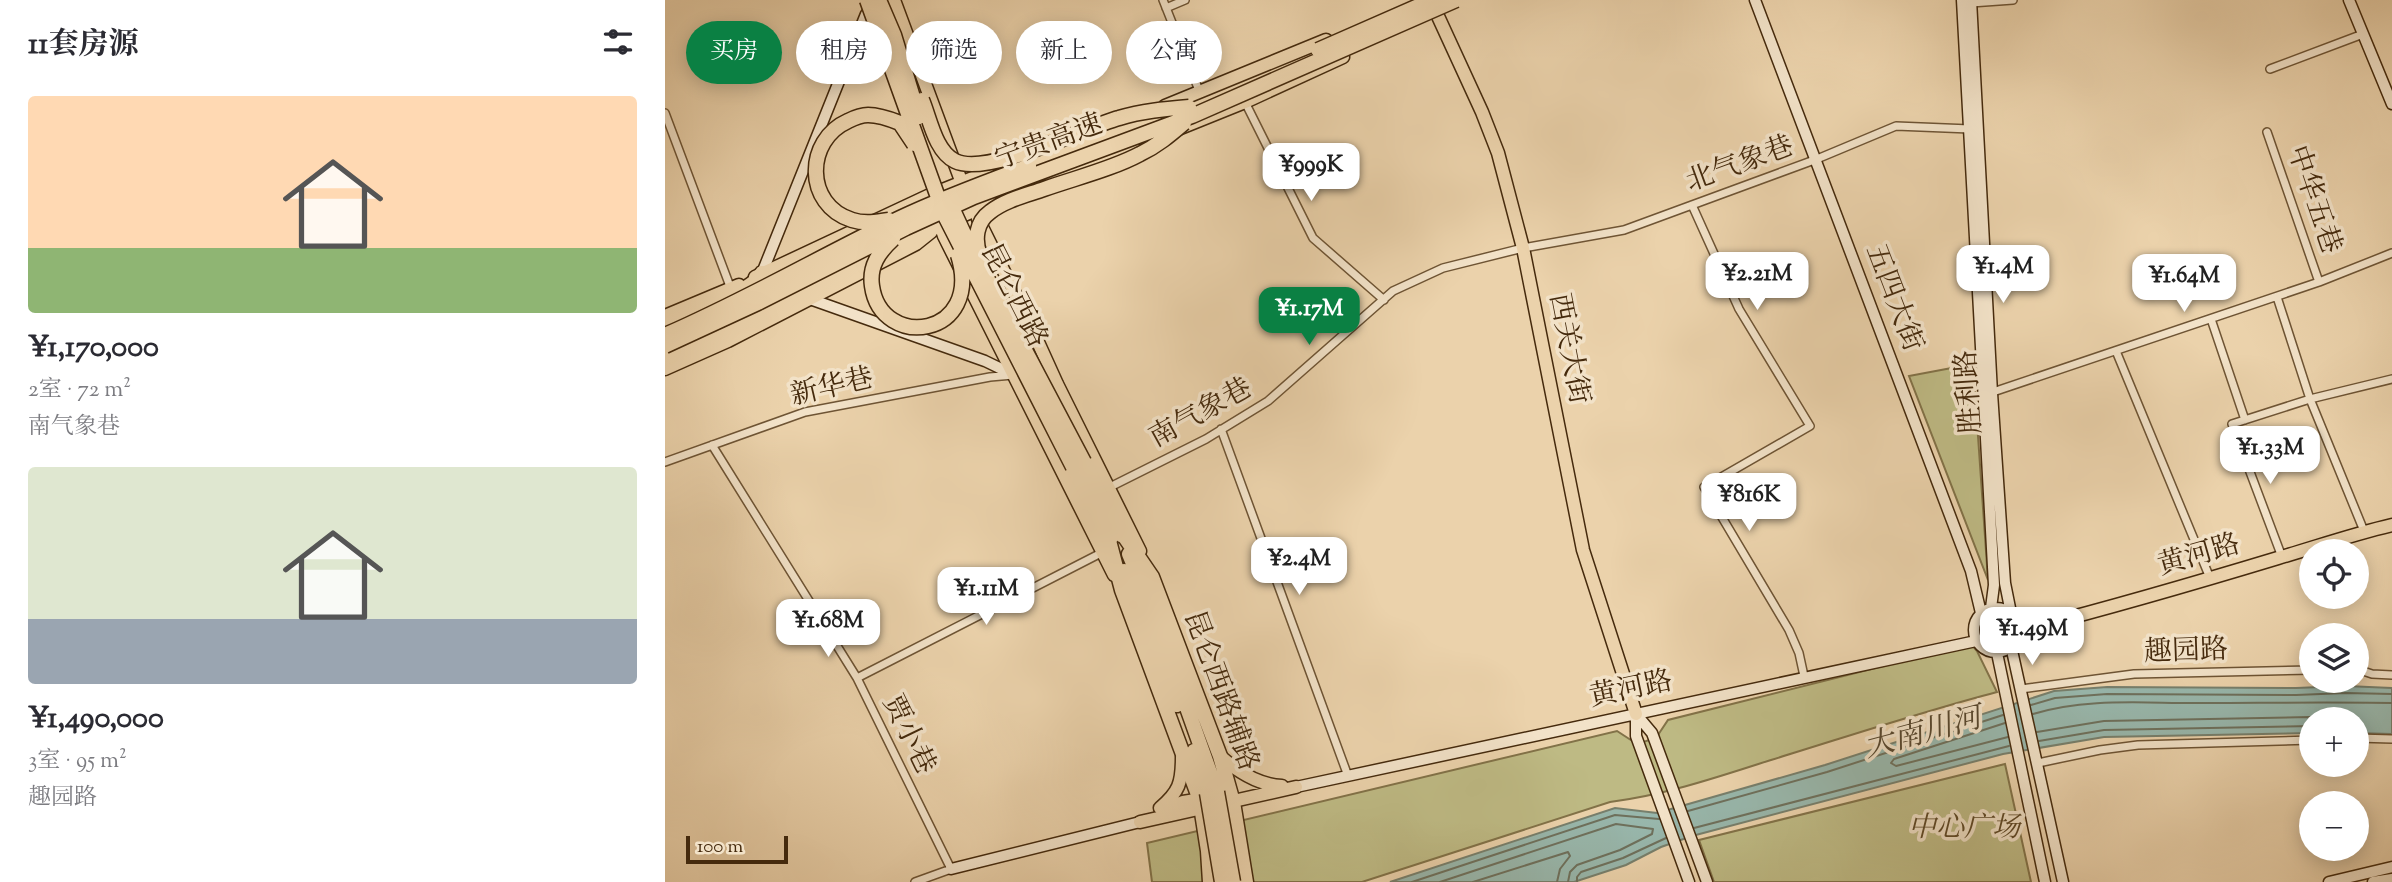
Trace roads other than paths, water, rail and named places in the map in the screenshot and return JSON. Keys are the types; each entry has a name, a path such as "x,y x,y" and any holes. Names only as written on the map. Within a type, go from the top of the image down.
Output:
{"highway":[{"name":"昆仑西路","path":"879,0 894,34 935,167 966,239 1020,338 1074,468"},
{"name":"宁贵高速","path":"665,335 903,223 1190,112 1456,0"},
{"name":"宁贵高速","path":"1190,112 1433,4"},
{"name":"昆仑西路","path":"867,7 929,172 946,228 1074,468 1112,530 1144,603"},
{"path":"894,34 941,148 954,160 973,165 996,162 1119,118 1149,111 1190,112"},
{"path":"1020,338 978,252 976,242 981,220 1001,205 1138,156 1160,143 1190,112"},
{"path":"903,223 852,220 838,213 826,202 818,188 815,171 816,156 824,139 838,126 866,114 885,118 900,123 929,172"},
{"path":"665,358 741,324 927,229 946,228 962,272 962,293 958,304 940,321 914,327 890,319 873,295 872,267 880,251 903,223"},
{"name":"宁贵高速","path":"665,346 758,303 903,223"},
{"path":"665,326 758,281 762,274"},
{"name":"昆仑西路辅路","path":"1112,530 1152,577 1220,756 1232,798 1241,881"},
{"name":"昆仑西路辅路","path":"1112,530 1122,590 1201,803 1210,882"},
{"path":"1144,603 1209,766 1241,881"},
{"path":"1144,603 1207,793 1222,882"}],"main road":[{"path":"861,0 867,7 930,195 1014,375 1074,468 1103,552 1122,590"},
{"path":"894,0 961,181 1056,384 1110,487 1152,577"},
{"path":"665,317 731,289 961,181 1201,93 1420,0"},
{"path":"665,369 728,341 810,299 946,228 974,210 1245,102 1433,4 1467,0"},
{"name":"五四大街","path":"1755,0 1986,611"},
{"path":"2349,0 2392,104"},
{"name":"胜利路","path":"1968,1 1970,129 1988,394 2005,583 2011,613"},
{"name":"胜利路","path":"1968,1 1988,394 1994,585 1986,611"},
{"name":"西关大街","path":"1433,4 1498,153 1523,248 1583,550 1636,714 1636,736 1689,882"},
{"path":"762,274 867,7"},
{"path":"810,299 1000,367 1014,375"},
{"path":"1085,439 1099,479 1113,506 1112,530"},
{"name":"黄河路","path":"2019,631 2103,610 2364,531 2392,525"},
{"path":"2001,608 2011,613 2019,631 2016,640 2004,651 1997,653 1983,649 1973,630 1975,622 1986,611 2001,608"},
{"name":"黄河路","path":"1296,787 1976,640"},
{"path":"2011,646 2063,882"},
{"path":"1997,653 2045,882"},
{"name":"西关大街","path":"1636,714 1652,733 1707,882"},
{"path":"1140,822 1175,795 1182,775 1182,752"},
{"path":"1220,756 1252,779 1271,786 1296,787"},
{"path":"1232,798 1271,786"},
{"path":"951,869 1140,822 1183,802 1201,803 1296,787"},
{"path":"2329,882 2392,867"},
{"path":"2373,882 2392,878"}],"street":[{"path":"1185,0 1164,4 1201,93"},
{"path":"1968,1 2014,0"},
{"path":"2270,69 2363,34"},
{"path":"1245,102 1313,238 1384,300"},
{"path":"665,113 731,289"},
{"name":"北气象巷","path":"1523,248 1624,230 1817,159 1896,126 1970,129"},
{"name":"中华五巷","path":"2267,132 2319,282"},
{"path":"1692,205 1739,309 1810,426 1704,487 1790,630 1804,676"},
{"name":"南气象巷","path":"1110,487 1221,429 1268,401 1393,291 1443,268 1523,248"},
{"path":"1988,394 2277,297 2392,253"},
{"path":"2277,297 2310,399 2364,531"},
{"path":"2211,319 2245,420"},
{"path":"2116,351 2210,578"},
{"name":"新华巷","path":"665,462 805,412 990,377 1014,375"},
{"path":"2282,557 2232,424 2310,399 2392,379"},
{"path":"1221,429 1349,776"},
{"name":"贾小巷","path":"712,445 857,678 951,869"},
{"path":"857,678 1103,552"},
{"name":"趣园路","path":"2022,692 2134,674 2299,670"},
{"path":"2369,673 2392,675"},
{"path":"2369,738 2392,739"},
{"path":"2037,759 2138,745 2299,740"},
{"path":"915,882 951,869"}],"water":[{"name":"大南川河","path":"2107,687 2299,688 2299,693 2369,693 2369,687 2392,688 2392,734 2369,733 2369,707 2299,707 2299,733 2104,737 2003,754 1692,836 1661,847 1626,865 1574,882 1390,882 1615,808 1657,813 1825,765 2054,691"}],"park label":[{"name":"中心广场","path":"1964,829"}]}
